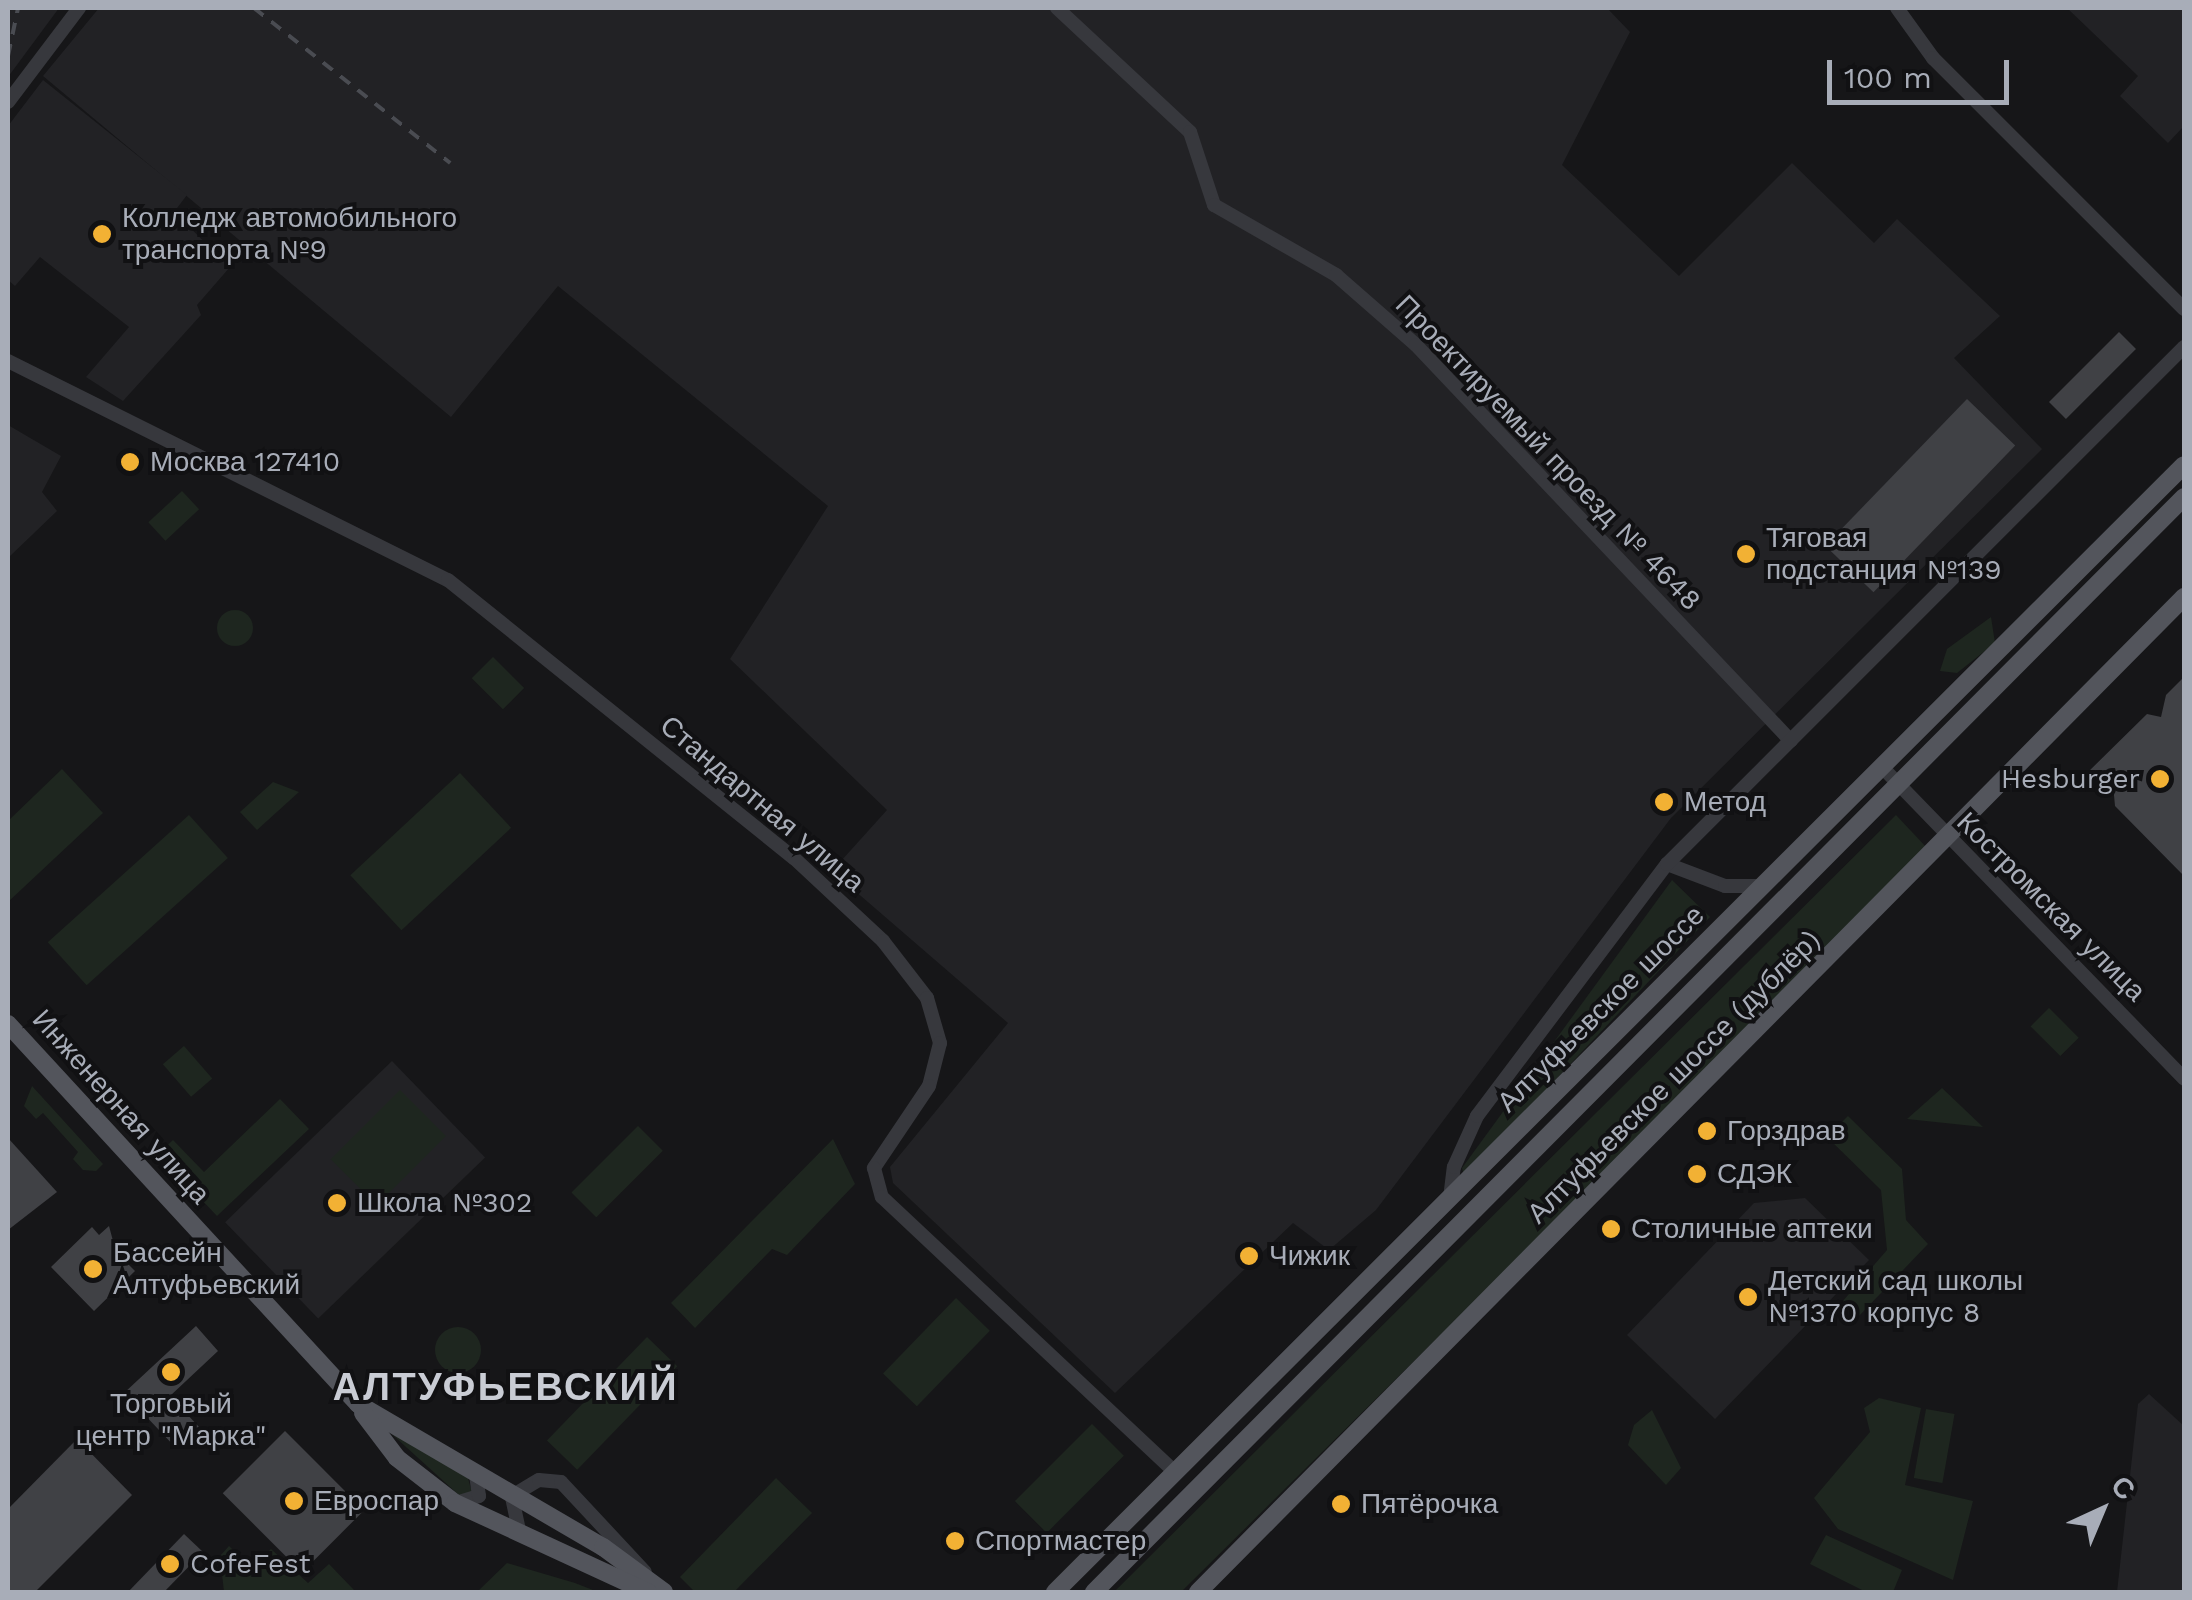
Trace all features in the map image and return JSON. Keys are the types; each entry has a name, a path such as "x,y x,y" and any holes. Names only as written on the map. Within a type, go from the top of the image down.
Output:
{"main road":[{"name":"Алтуфьевское шоссе","path":"1055,1592 2184,464"},
{"name":"Алтуфьевское шоссе","path":"1094,1592 1900,788 2184,497"},
{"name":"Алтуфьевское шоссе (дублёр)","path":"1198,1592 1948,840 2184,597"},
{"name":"Инженерная улица","path":"8,1024 358,1404 397,1458 455,1503 520,1536 664,1592"},
{"name":"Инженерная улица","path":"358,1404 512,1496 648,1585"}],"street":[{"path":"8,102 79,8"},
{"name":"Проектируемый проезд № 4648","path":"1057,8 1190,132 1214,205 1336,275 1416,345 1791,741"},
{"path":"1897,8 1933,58 2184,309"},
{"path":"1450,1198 1454,1167 1477,1116 1667,864 2184,347"},
{"name":"Стандартная улица","path":"8,361 448,580 794,858 882,941 927,998 940,1042 929,1086 874,1168 882,1197 1175,1472"},
{"name":"Костромская улица","path":"1882,768 2184,1080"},
{"path":"1667,864 1725,886 1766,884"},
{"path":"455,1503 479,1496 476,1475"},
{"path":"520,1536 512,1496 539,1480 561,1482 648,1585"}],"shaded area":[{"path":"8,8 59,8 8,77"},
{"path":"99,8 1607,8 1630,32 1562,165 1679,276 1792,163 1874,243 1897,219 2000,316 1954,358 2042,449 1671,818 1376,1210 1329,1250 1293,1223 1115,1393 893,1183 890,1167 1008,1023 832,871 887,810 730,659 828,506 558,286 451,417 43,76"},
{"path":"2067,8 2184,8 2184,126 2168,143 2120,96 2138,76"},
{"name":"Колледж автомобильного транспорта №9","path":"43,80 187,195 174,212 230,267 197,305 201,315 123,401 86,377 129,327 40,257 15,286 8,280 8,126"},
{"path":"8,425 61,456 42,492 57,511 8,558"},
{"path":"182,491 199,509 165,541 148,522"},
{"path":"235,610 248,615 253,628 248,641 235,646 222,641 217,628 222,615"},
{"path":"1991,617 1995,643 1957,673 1940,671 1947,649"},
{"path":"493,657 524,688 503,709 472,678"},
{"path":"62,769 103,813 8,902 8,821"},
{"path":"460,773 511,828 401,930 350,875"},
{"path":"273,782 299,792 257,830 240,812"},
{"path":"189,815 228,858 87,985 48,942"},
{"path":"1896,815 1927,848 1750,1028 1181,1592 1114,1592"},
{"path":"1672,880 1710,917 1464,1176 1462,1168"},
{"path":"2049,1008 2079,1038 2060,1056 2031,1026"},
{"path":"184,1046 212,1078 191,1097 163,1064"},
{"name":"Школа №302","path":"392,1061 485,1157 318,1319 225,1222"},
{"path":"32,1086 103,1164 96,1171 83,1170 73,1159 78,1152 43,1113 36,1119 24,1106"},
{"path":"1942,1088 1983,1127 1907,1119"},
{"path":"400,1090 446,1136 377,1205 331,1159"},
{"path":"280,1099 309,1129 217,1216 158,1154 173,1140 204,1172"},
{"path":"1848,1116 1902,1169 1906,1220 1928,1244 1858,1317 1842,1302 1887,1250 1881,1190 1827,1137"},
{"path":"638,1126 663,1151 596,1217 572,1192"},
{"path":"833,1139 855,1184 787,1255 772,1249 695,1328 671,1303"},
{"name":"Детский сад школы №1370 корпус 8","path":"1805,1198 1869,1260 1715,1419 1627,1335 1754,1203"},
{"path":"956,1298 990,1331 917,1406 883,1374"},
{"path":"458,1327 474,1334 481,1350 474,1366 458,1373 442,1366 435,1350 442,1334"},
{"path":"647,1337 677,1366 577,1470 547,1441"},
{"path":"2149,1394 2184,1426 2184,1592 2117,1592 2138,1404"},
{"path":"1879,1398 1921,1408 1905,1485 1973,1501 1953,1580 1838,1529 1814,1498 1870,1432 1864,1408"},
{"path":"1926,1409 1955,1414 1942,1483 1914,1478"},
{"path":"1652,1410 1681,1468 1666,1485 1628,1445 1634,1425"},
{"path":"1092,1424 1124,1456 1047,1533 1015,1501"},
{"path":"384,1427 468,1478 472,1493 460,1496"},
{"path":"776,1478 812,1513 734,1592 695,1592 680,1577"},
{"path":"1826,1535 1902,1570 1893,1592 1866,1592 1810,1564"},
{"path":"229,1546 251,1568 271,1549 308,1583 329,1564 354,1590 224,1592 220,1556"},
{"path":"507,1563 575,1583 598,1592 477,1592"}],"building":[{"path":"2119,332 2136,349 2066,419 2049,402"},
{"path":"1967,399 2015,446 1873,592 1825,546"},
{"path":"2184,677 2184,876 2115,806 2112,773 2085,775 2147,714 2161,717 2166,695"},
{"path":"8,1138 57,1192 8,1230"},
{"name":"Бассейн Алтуфьевский","path":"109,1226 116,1252 135,1271 94,1311 51,1267 92,1227 99,1235"},
{"name":"Торговый центр \"Марка\"","path":"196,1326 218,1351 170,1396 199,1427 176,1448 124,1393"},
{"name":"Евроспар","path":"285,1431 364,1510 302,1572 223,1493"},
{"path":"77,1439 132,1495 35,1592 8,1592 8,1509"},
{"path":"184,1534 203,1552 164,1592 128,1592"}],"railway":[{"path":"8,56 18,8"},
{"path":"254,8 450,163"}],"place":[{"name":"Колледж автомобильного транспорта №9","path":"102,234"},
{"name":"Москва 127410","path":"130,462"},
{"name":"Тяговая подстанция №139","path":"1746,554"},
{"name":"Hesburger","path":"2160,779"},
{"name":"Метод","path":"1664,802"},
{"name":"Горздрав","path":"1707,1131"},
{"name":"СДЭК","path":"1697,1174"},
{"name":"Школа №302","path":"337,1203"},
{"name":"Столичные аптеки","path":"1611,1229"},
{"name":"Чижик","path":"1249,1256"},
{"name":"Бассейн Алтуфьевский","path":"93,1269"},
{"name":"Детский сад школы №1370 корпус 8","path":"1748,1297"},
{"name":"Торговый центр \"Марка\"","path":"171,1372"},
{"name":"Евроспар","path":"294,1501"},
{"name":"Пятёрочка","path":"1341,1504"},
{"name":"Спортмастер","path":"955,1541"},
{"name":"CofeFest","path":"170,1564"}],"district":[{"name":"АЛТУФЬЕВСКИЙ","path":"506,1388"}]}
